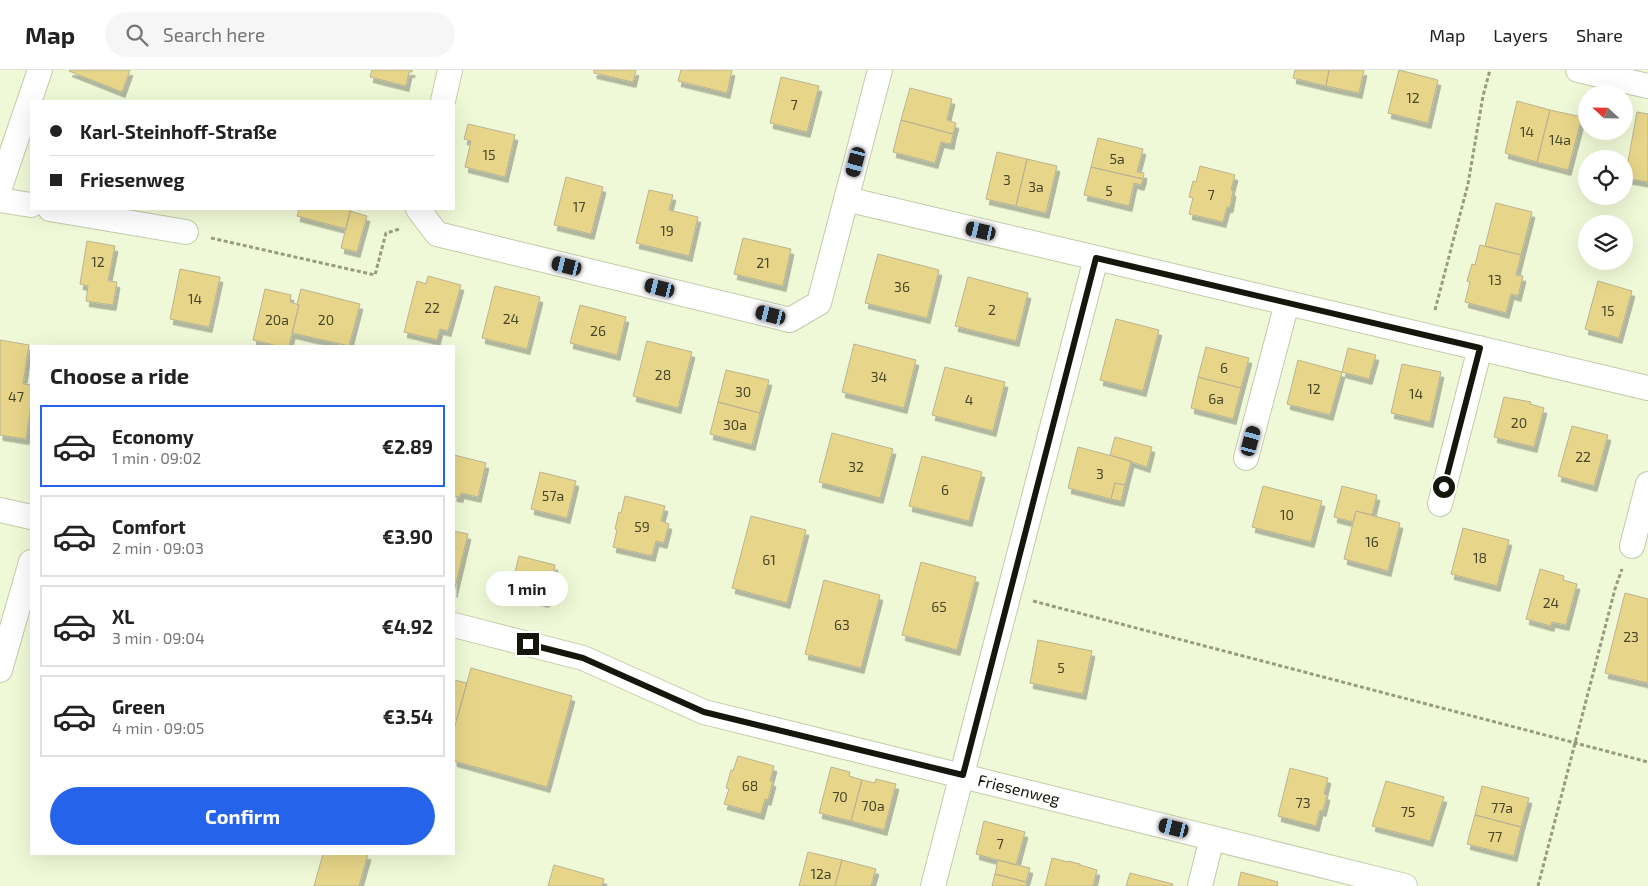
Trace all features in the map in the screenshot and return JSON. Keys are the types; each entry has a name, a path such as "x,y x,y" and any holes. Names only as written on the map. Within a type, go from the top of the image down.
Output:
{"street":[{"path":"0,186 40,70"},
{"path":"442,100 450,70"},
{"path":"423,215 437,234 790,320 819,303 880,70"},
{"path":"1578,70 1648,86"},
{"path":"846,199 1648,388"},
{"path":"0,200 30,206"},
{"path":"56,210 186,232"},
{"path":"933,886 1096,258"},
{"path":"1246,458 1287,303"},
{"path":"1440,504 1480,348"},
{"path":"1632,546 1648,484"},
{"path":"0,510 30,518"},
{"path":"0,670 30,565"},
{"name":"Friesenweg","path":"455,625 583,658 704,712 1405,886"},
{"path":"1200,886 1212,838"}],"path":[{"path":"1428,336 1468,184 1483,96 1490,70"},
{"path":"186,232 375,275 386,233 423,215"},
{"path":"1538,886 1615,589 1632,546"},
{"path":"1008,595 1648,762"}],"building":[{"path":"70,70 130,70 122,92"},
{"path":"372,70 412,70 412,72 409,72 406,86 370,77"},
{"path":"594,70 636,70 633,82 594,73"},
{"path":"681,70 732,70 727,93 678,81"},
{"path":"1295,70 1329,70 1326,86 1293,78"},
{"path":"1329,70 1364,70 1359,93 1326,86"},
{"path":"1399,70 1438,80 1428,123 1388,113"},
{"path":"781,77 819,86 807,132 770,123"},
{"path":"910,88 952,99 947,120 956,123 953,134 901,120"},
{"path":"1517,101 1550,110 1537,162 1505,153"},
{"path":"1550,110 1578,116 1578,132 1568,170 1537,162"},
{"path":"1637,112 1648,114 1648,182 1633,179 1633,150 1630,150"},
{"path":"901,120 953,134 951,144 941,142 935,163 893,152"},
{"path":"468,124 515,135 505,177 465,167 471,141 464,139"},
{"path":"1098,138 1143,149 1137,172 1144,173 1143,179 1091,167"},
{"path":"997,152 1027,159 1016,206 986,199"},
{"path":"1027,159 1057,166 1046,213 1016,206"},
{"path":"1200,166 1235,175 1231,190 1233,191 1230,207 1227,207 1223,222 1189,214 1193,198 1189,197 1193,181 1196,182"},
{"path":"1091,167 1143,179 1141,185 1134,183 1129,206 1084,195"},
{"path":"566,177 603,187 591,234 554,225"},
{"path":"649,190 673,195 669,210 698,217 689,256 636,243"},
{"path":"1496,203 1532,212 1521,255 1485,246"},
{"path":"299,210 351,210 346,229 297,216"},
{"path":"350,211 367,216 357,252 341,248"},
{"path":"743,238 791,249 783,286 734,274"},
{"path":"87,241 115,246 108,281 117,282 113,305 86,301 88,286 80,284"},
{"path":"1480,245 1521,255 1516,275 1523,276 1518,296 1511,294 1506,313 1465,302 1470,282 1467,281 1472,264 1475,265"},
{"path":"878,254 939,270 927,318 865,303"},
{"path":"180,269 220,277 209,327 170,319"},
{"path":"428,276 461,285 448,331 440,329 437,340 404,332 417,281 426,284"},
{"path":"968,277 1028,293 1016,341 955,326"},
{"path":"1598,281 1632,291 1619,338 1585,329"},
{"path":"495,286 540,297 527,349 482,338"},
{"path":"265,289 291,295 290,302 299,305 289,345 274,345 253,340"},
{"path":"301,289 360,304 349,345 292,333 299,305 297,304"},
{"path":"580,305 626,317 617,355 570,343"},
{"path":"1116,319 1159,330 1143,391 1100,380"},
{"path":"0,340 29,345 23,384 30,385 30,413 26,439 0,435"},
{"path":"647,341 692,352 678,408 633,396"},
{"path":"854,344 916,360 904,408 842,392"},
{"path":"1206,347 1249,358 1241,388 1198,377"},
{"path":"1348,348 1376,355 1369,379 1342,372"},
{"path":"1298,360 1342,372 1330,415 1287,404"},
{"path":"1402,364 1441,372 1430,422 1391,413"},
{"path":"945,367 1005,382 993,431 932,415"},
{"path":"726,370 769,380 760,413 718,402"},
{"path":"1198,377 1241,388 1233,419 1191,408"},
{"path":"1504,397 1531,402 1530,404 1544,408 1534,447 1494,437"},
{"path":"718,402 760,413 752,445 710,434"},
{"path":"1572,426 1608,435 1594,486 1558,476"},
{"path":"832,433 893,449 880,498 819,482"},
{"path":"1115,437 1152,447 1147,467 1110,455"},
{"path":"1078,447 1131,461 1125,485 1115,483 1111,499 1068,488"},
{"path":"455,455 486,463 478,497 461,493 460,497 455,496"},
{"path":"922,456 982,472 969,521 909,506"},
{"path":"540,472 576,481 567,518 531,509"},
{"path":"1115,483 1125,485 1121,501 1111,499"},
{"path":"1263,486 1322,501 1311,542 1252,527"},
{"path":"1342,486 1377,495 1372,515 1356,511 1353,522 1334,517"},
{"path":"625,496 665,506 661,521 669,524 664,543 656,541 652,556 613,547 619,512 621,513"},
{"path":"1356,511 1400,523 1388,571 1344,559"},
{"path":"751,516 806,530 787,603 732,588"},
{"path":"1463,528 1509,540 1497,586 1451,574"},
{"path":"455,531 468,534 455,588"},
{"path":"519,556 555,565 546,602 510,593"},
{"path":"921,562 976,577 957,650 902,635"},
{"path":"1540,569 1564,576 1563,580 1577,584 1566,625 1552,622 1551,626 1526,619"},
{"path":"824,580 880,595 861,668 805,654"},
{"path":"1625,593 1648,599 1648,683 1605,673"},
{"path":"1038,640 1092,651 1083,694 1030,683"},
{"path":"471,668 572,696 547,787 455,761 455,725"},
{"path":"455,680 467,683 457,719 455,719"},
{"path":"738,756 774,766 770,781 773,781 768,800 765,799 761,814 724,804 729,789 726,788 731,770 733,771"},
{"path":"831,767 850,772 849,776 862,780 851,821 819,813"},
{"path":"1290,768 1328,778 1324,794 1327,795 1323,811 1320,810 1316,826 1278,816"},
{"path":"876,779 896,784 884,830 851,821 862,780 875,783"},
{"path":"1386,781 1444,797 1430,841 1372,826"},
{"path":"1482,786 1529,798 1521,827 1475,815"},
{"path":"1475,815 1521,827 1514,856 1467,844"},
{"path":"984,821 1025,832 1016,865 976,854"},
{"path":"808,852 842,860 835,886 799,886"},
{"path":"323,855 368,855 359,886 314,886"},
{"path":"1052,858 1097,870 1093,886 1045,886"},
{"path":"842,860 876,869 871,886 835,886"},
{"path":"998,860 1030,868 1026,882 995,874"},
{"path":"554,865 604,879 602,886 548,886"},
{"path":"1241,872 1278,882 1277,886 1238,886"},
{"path":"1130,873 1173,884 1172,886 1126,886"},
{"path":"995,874 1026,882 1026,886 992,886"}],"route":[{"path":"528,644 583,658 704,712 963,775 1096,258 1480,348 1444,487"}]}
